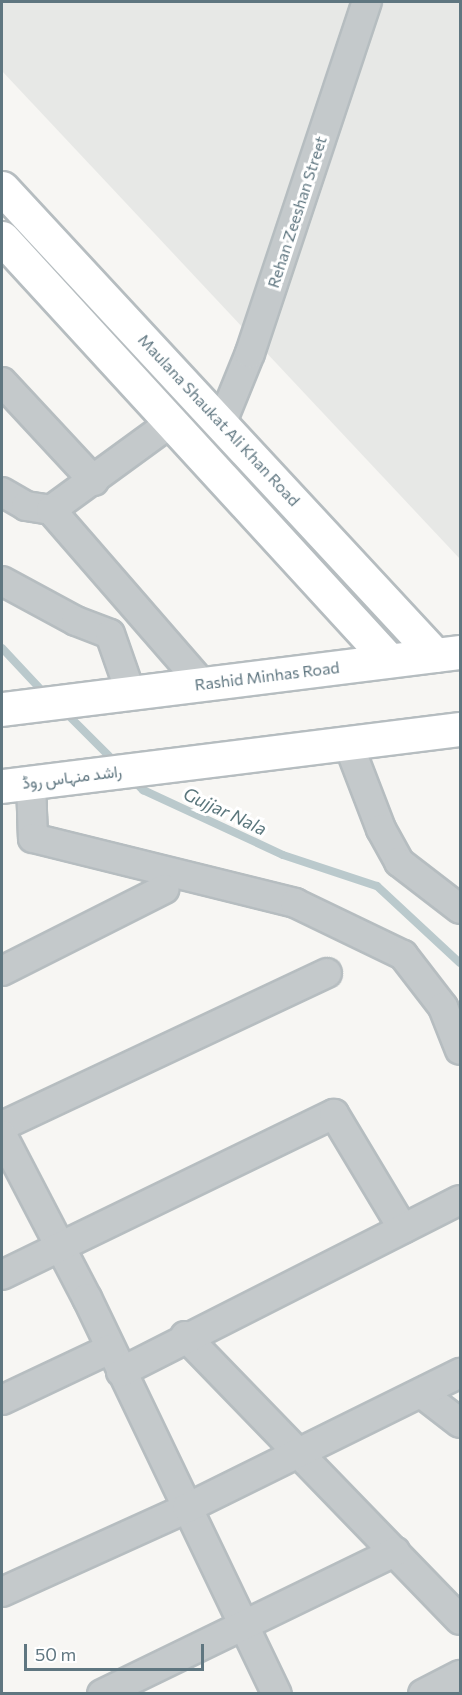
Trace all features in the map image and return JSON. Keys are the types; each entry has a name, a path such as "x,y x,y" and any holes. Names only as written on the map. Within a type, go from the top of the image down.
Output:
{"main road":[{"name":"Maulana Shaukat Ali Khan Road","path":"2,188 222,422 448,653"},
{"name":"Maulana Shaukat Ali Khan Road","path":"2,238 173,421 389,660"},
{"name":"Rashid Minhas Road","path":"2,709 74,702 448,653"},
{"path":"348,743 460,729"},
{"name":"راشد منہاس روڈ","path":"16,784 348,743"}],"street":[{"name":"Rehan Zeeshan Street","path":"222,422 250,353 367,2"},
{"path":"2,382 94,481"},
{"path":"51,510 94,481 173,421"},
{"path":"2,492 26,506 51,510 203,684"},
{"path":"2,581 110,634 131,694"},
{"path":"348,743 381,829 399,862 460,909"},
{"path":"16,784 33,838 295,903 403,955 443,1007 460,1050"},
{"path":"2,971 164,889"},
{"path":"2,1126 327,973"},
{"path":"2,1275 334,1114 403,1228"},
{"path":"2,1135 60,1246 277,1694"},
{"path":"2,1400 185,1336 460,1200"},
{"path":"185,1336 460,1620"},
{"path":"2,1592 187,1508 460,1373"},
{"path":"421,1393 460,1423"},
{"path":"102,1694 395,1552"},
{"path":"423,1694 460,1675"}],"shaded area":[{"path":"2,2 460,2 460,559 2,71"}],"waterway":[{"name":"Gujjar Nala","path":"2,648 46,695"},
{"name":"Gujjar Nala","path":"64,711 115,762"},
{"name":"Gujjar Nala","path":"132,779 143,790 283,855 377,886 460,963"}]}
